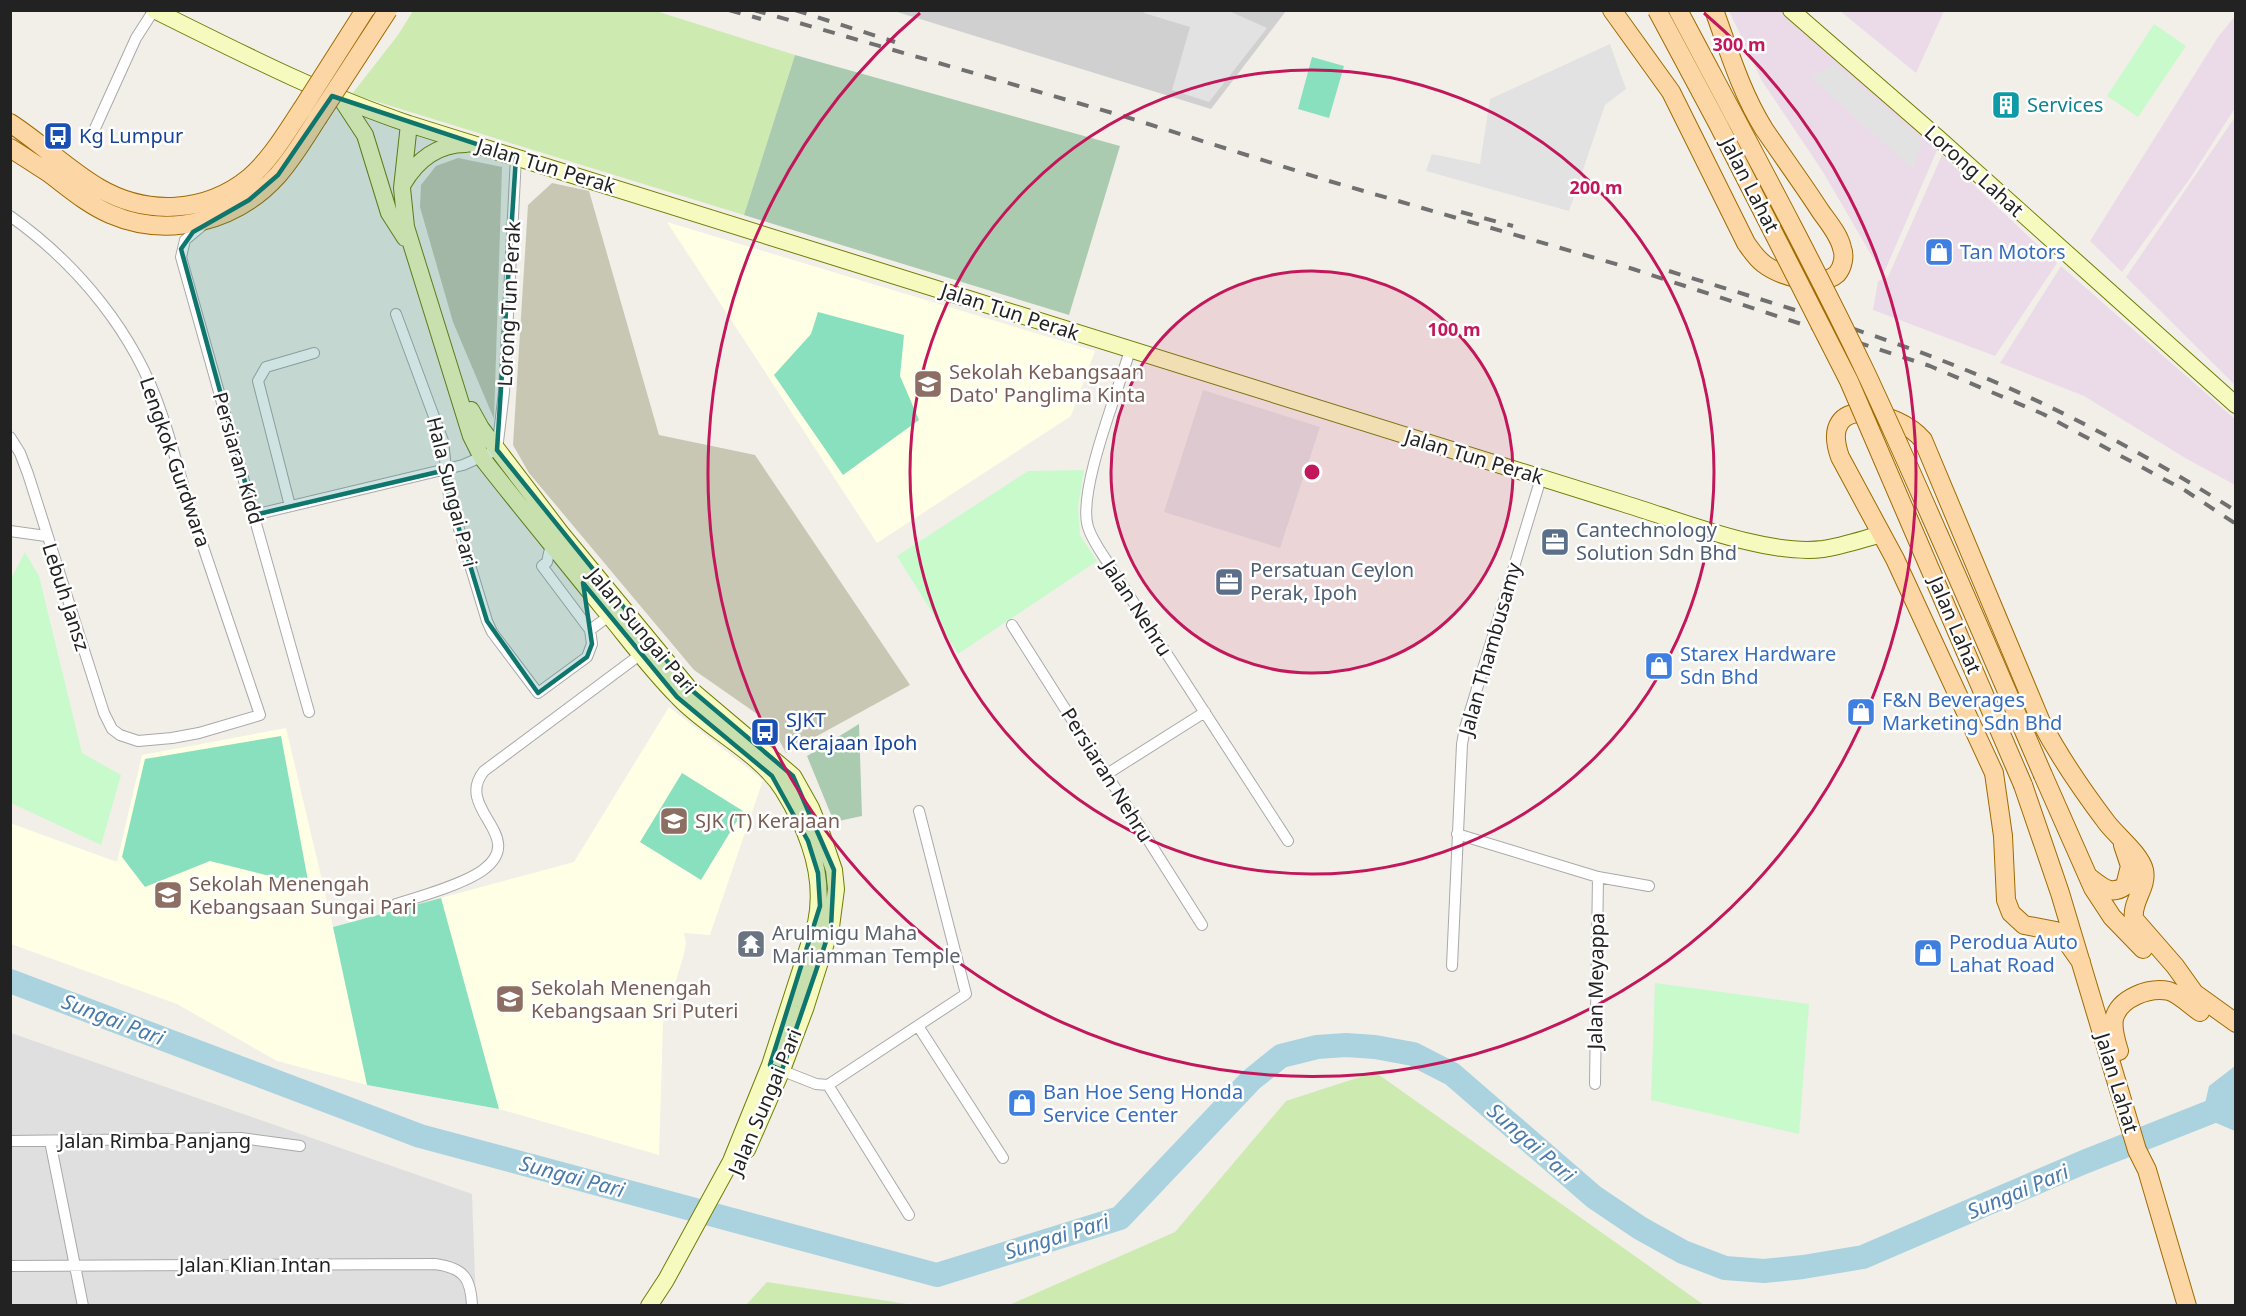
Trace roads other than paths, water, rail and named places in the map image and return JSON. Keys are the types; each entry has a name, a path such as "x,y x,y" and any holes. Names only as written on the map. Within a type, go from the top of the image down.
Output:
{"main road":[{"name":"Jalan Tun Perak","path":"154,10 342,100 409,124 1541,478 1769,546 1824,549 1882,534"},
{"path":"10,148 91,204 110,214 148,225 170,226 192,224 214,218 249,200 265,188 290,160 310,114 365,10"},
{"path":"10,123 98,187 134,203 157,207 197,204 216,197 250,177 280,142 310,114 388,10"},
{"path":"1605,10 1623,26"},
{"path":"1612,10 1671,92 1746,243 1755,255 1762,263 1782,274 1815,280 1837,274 1841,266 1843,249 1831,226 1779,152 1751,106 1740,84 1714,10"},
{"name":"Jalan Lahat","path":"1657,10 1729,145 1849,381 2023,785 2060,893 2187,1305"},
{"name":"Jalan Lahat","path":"1678,10 1865,372 2087,875 2112,917 2155,961 2195,994"},
{"name":"Lorong Lahat","path":"1791,10 1938,138 2235,405"},
{"path":"342,100 365,135 388,213 414,251"},
{"name":"Jalan Sungai Pari","path":"409,124 402,188 406,227 427,300 453,376 481,428 490,454 550,544 609,616 688,687 782,788 804,832 818,873 820,906 776,1068 735,1163 670,1283 661,1305"},
{"path":"402,188 414,168 426,156 441,148 456,144 473,144"},
{"path":"2081,962 2056,931 2024,925 2011,913 2006,900 2003,836 1994,773 1882,534 1836,448 1835,439 1839,423 1845,417 1858,412 1895,420 1915,430 1923,440 2058,755 2081,789 2142,864 2144,880 2134,904 2134,919 2175,966 2195,994 2235,1023"},
{"name":"Jalan Sungai Pari","path":"490,454 561,533 646,650"},
{"path":"2087,875 2110,891 2119,890 2125,886 2130,866 2120,837"},
{"path":"2011,913 2030,919 2045,917 2053,912 2060,893"},
{"path":"2137,1140 2114,1031 2114,1017 2121,1005 2132,997 2147,992 2169,992 2204,1015 2235,1029"},
{"name":"Jalan Sungai Pari","path":"650,1305 670,1283"}],"street":[{"path":"92,135 136,38 154,10"},
{"name":"Lorong Tun Perak","path":"490,454 504,392 516,157"},
{"name":"Lengkok Gurdwara","path":"10,216 25,226 74,272 112,318 135,352 161,411 186,494 260,715 199,733 138,741"},
{"name":"Persiaran Kidd","path":"214,218 184,240 181,249 182,257 309,712"},
{"name":"Hala Sungai Pari","path":"396,314 443,441 449,496 492,632 538,693 587,657 592,644 590,630"},
{"name":"Jalan Nehru","path":"1130,350 1090,485 1087,501 1088,527 1108,563 1288,841"},
{"path":"290,506 258,381 266,367 314,353"},
{"name":"Lebuh Jansz","path":"10,437 20,453 107,721 120,735 138,741"},
{"path":"254,515 446,470 490,454"},
{"name":"Jalan Thambusamy","path":"1452,966 1462,744 1541,478"},
{"path":"10,531 46,536"},
{"path":"550,544 547,562 542,566 590,630 609,616"},
{"name":"Persiaran Nehru","path":"1012,625 1202,925"},
{"path":"396,904 426,895 483,870 494,859 499,846 496,833 477,801 475,793 479,777 646,650"},
{"path":"1107,774 1205,712"},
{"path":"776,1068 816,1084 828,1085 966,994 919,811"},
{"path":"1457,834 1598,877 1649,886"},
{"name":"Jalan Meyappa","path":"1595,1084 1598,877"},
{"path":"918,1026 1003,1158"},
{"path":"828,1085 909,1215"},
{"name":"Jalan Rimba Panjang","path":"10,1141 241,1138 300,1146"},
{"path":"50,1141 83,1305"},
{"name":"Jalan Klian Intan","path":"10,1266 435,1264 451,1266 464,1274 472,1287 472,1305"}],"water":[{"path":"2235,1066 2235,1131 2202,1117 2209,1086"}],"waterway":[{"name":"Sungai Pari","path":"10,981 420,1136 937,1275 1120,1218 1251,1080 1281,1056 1317,1047 1346,1045 1375,1047 1413,1054 1452,1074 1594,1197 1640,1228 1683,1252 1725,1268 1764,1271 1863,1257 2084,1162 2236,1102"}],"railway":[{"path":"729,10 761,19"},
{"path":"754,10 1123,116 1329,181 1633,269 1930,366 2043,414 2186,491 2236,524"},
{"path":"795,10 895,42"},
{"path":"1461,212 1513,226"},
{"path":"1669,271 1856,330 1930,356 2001,385 2104,434 2236,511"}],"place":[{"name":"Services","path":"2006,105"},
{"name":"Kg Lumpur","path":"58,136"},
{"name":"Tan Motors","path":"1939,252"},
{"name":"Sekolah Kebangsaan Dato' Panglima Kinta","path":"928,384"},
{"name":"Cantechnology Solution Sdn Bhd","path":"1555,542"},
{"name":"Persatuan Ceylon Perak, Ipoh","path":"1229,582"},
{"name":"Starex Hardware Sdn Bhd","path":"1659,666"},
{"name":"F&N Beverages Marketing Sdn Bhd","path":"1861,712"},
{"name":"SJKT Kerajaan Ipoh","path":"765,732"},
{"name":"SJK (T) Kerajaan","path":"674,821"},
{"name":"Sekolah Menengah Kebangsaan Sungai Pari","path":"168,895"},
{"name":"Arulmigu Maha Mariamman Temple","path":"751,944"},
{"name":"Perodua Auto Lahat Road","path":"1928,953"},
{"name":"Sekolah Menengah Kebangsaan Sri Puteri","path":"510,999"},
{"name":"Ban Hoe Seng Honda Service Center","path":"1022,1103"}]}
